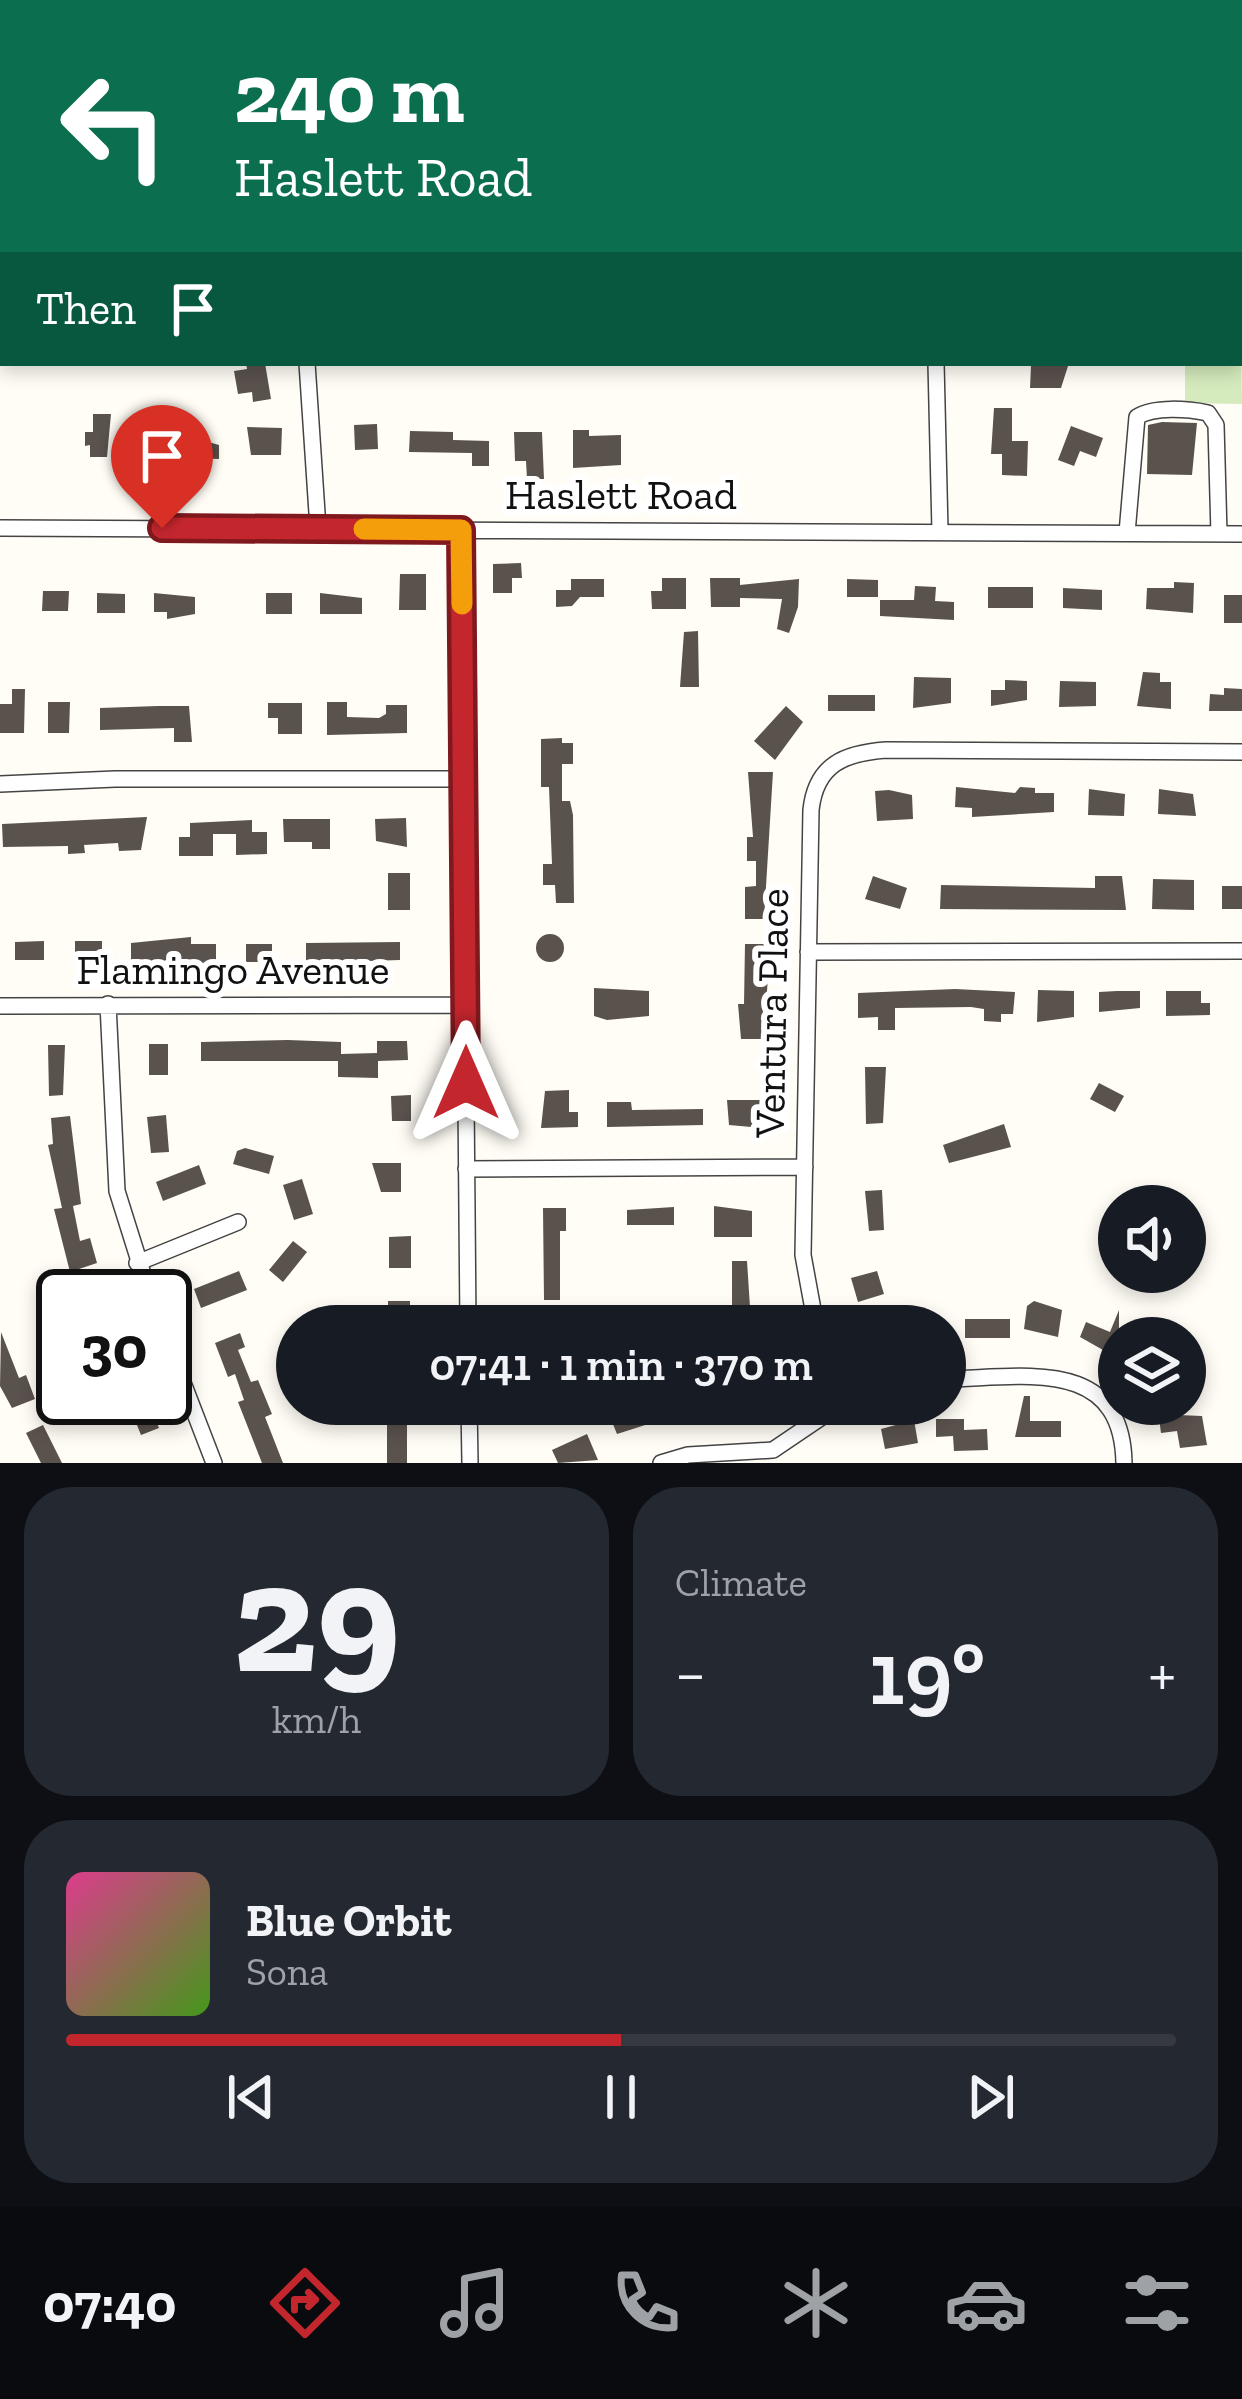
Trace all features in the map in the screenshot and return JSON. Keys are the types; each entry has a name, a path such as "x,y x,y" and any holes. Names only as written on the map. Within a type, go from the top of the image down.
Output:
{"street":[{"path":"307,366 317,449 318,528"},
{"path":"936,366 940,531"},
{"path":"1126,533 1137,417 1146,411 1198,411 1208,413 1216,425 1219,534"},
{"name":"Haslett Road","path":"0,528 1242,534"},
{"path":"461,530 468,1305"},
{"name":"Ventura Place","path":"810,1305 804,1277 808,952 811,810 818,780 841,758 886,750 1242,752"},
{"path":"0,784 115,778 463,779"},
{"path":"808,952 1242,951"},
{"path":"108,1004 110,1147 139,1269"},
{"name":"Flamingo Avenue","path":"0,1006 466,1005"},
{"path":"466,1169 805,1167"},
{"path":"137,1263 238,1222"},
{"path":"966,1379 1052,1378 1083,1385 1112,1410 1122,1432 1124,1463"},
{"path":"192,1406 214,1463"},
{"path":"469,1425 470,1463"},
{"path":"661,1463 688,1455 772,1450 810,1425"}],"green space":[{"path":"1185,366 1242,366 1242,404 1185,403"}],"building":[{"path":"266,366 271,399 253,402 252,392 238,394 234,371"},
{"path":"1031,366 1068,366 1061,388 1030,388"},
{"path":"994,408 1012,408 1012,441 1028,441 1027,476 1002,475 1002,454 991,454"},
{"path":"93,414 111,414 107,457 90,457 90,445 85,446 85,432 93,432"},
{"path":"177,421 177,443 158,443 158,457 140,458 138,422"},
{"path":"1197,423 1192,475 1147,474 1148,425"},
{"path":"377,424 378,449 355,450 354,425"},
{"path":"1071,426 1103,438 1096,457 1080,451 1074,466 1058,460"},
{"path":"247,427 282,428 281,455 251,455"},
{"path":"573,430 589,430 589,436 621,435 621,465 573,468"},
{"path":"410,431 453,432 453,440 489,441 489,466 472,466 472,453 409,452"},
{"path":"514,432 542,432 544,479 527,479 526,461 515,461"},
{"path":"194,438 219,445 219,459 193,458"},
{"path":"521,563 522,578 512,578 512,593 493,593 493,564"},
{"path":"400,574 426,574 426,610 399,610"},
{"path":"662,578 686,578 686,609 652,609 651,591 662,591"},
{"path":"710,578 740,578 740,585 799,579 798,607 789,633 777,629 782,599 740,598 740,607 711,607"},
{"path":"571,579 604,579 604,597 580,597 572,606 556,607 556,590 571,590"},
{"path":"847,579 878,580 878,597 847,597"},
{"path":"1174,582 1194,583 1193,613 1146,609 1147,588 1174,588"},
{"path":"915,586 936,587 935,601 954,602 954,620 880,616 880,600 914,600"},
{"path":"988,587 1033,587 1033,608 988,608"},
{"path":"1063,588 1102,590 1102,610 1063,608"},
{"path":"43,591 69,591 68,611 42,611"},
{"path":"97,593 125,594 125,613 97,613"},
{"path":"154,593 195,597 195,614 167,619 167,612 154,612"},
{"path":"266,593 292,593 292,614 266,614"},
{"path":"320,593 362,598 362,614 320,614"},
{"path":"1224,595 1242,595 1242,623 1224,623"},
{"path":"698,631 699,687 680,687 684,632"},
{"path":"1143,672 1160,673 1160,682 1171,682 1171,709 1137,706"},
{"path":"914,677 951,678 951,703 913,708"},
{"path":"1005,680 1027,681 1027,700 991,706 991,690 1005,690"},
{"path":"1060,681 1096,682 1096,706 1059,707"},
{"path":"1224,688 1242,689 1242,711 1209,711 1210,694 1224,695"},
{"path":"12,689 25,689 24,733 0,733 0,704 12,704"},
{"path":"828,695 875,695 875,711 828,711"},
{"path":"48,702 70,702 69,733 48,733"},
{"path":"327,702 347,702 347,717 379,718 386,714 386,705 407,705 407,733 327,735"},
{"path":"268,703 302,703 302,734 278,734 278,718 268,718"},
{"path":"189,706 192,742 174,742 174,728 100,730 100,708"},
{"path":"786,706 803,722 775,760 754,741"},
{"path":"562,738 562,743 573,743 573,764 562,764 562,801 570,801 573,815 574,903 556,903 555,885 543,885 543,864 552,864 549,787 541,787 541,739"},
{"path":"748,772 773,772 764,919 745,919 745,887 756,886 756,861 747,861 747,837 753,837"},
{"path":"956,787 1015,793 1020,787 1035,788 1035,793 1054,793 1054,812 972,817 972,808 955,807"},
{"path":"1089,789 1125,794 1124,816 1088,815"},
{"path":"1159,789 1193,794 1196,816 1158,814"},
{"path":"875,791 912,795 913,819 877,821"},
{"path":"147,817 141,850 119,851 118,843 84,845 85,853 68,854 68,846 3,847 2,824"},
{"path":"406,818 407,847 376,841 375,819"},
{"path":"283,819 330,819 330,849 312,849 312,842 284,842"},
{"path":"252,820 252,832 267,832 267,854 236,855 236,834 213,834 213,856 179,856 179,837 190,837 190,823"},
{"path":"388,873 410,873 410,910 388,910"},
{"path":"873,876 907,888 900,909 865,899"},
{"path":"1095,876 1122,876 1126,910 940,909 941,885 1095,888"},
{"path":"1153,879 1194,880 1194,910 1152,909"},
{"path":"1222,886 1242,886 1242,909 1222,909"},
{"path":"550,934 560,938 564,948 560,958 550,962 540,958 536,948 540,938"},
{"path":"191,937 191,944 216,944 216,963 131,964 131,943"},
{"path":"44,941 44,960 15,960 15,942"},
{"path":"75,941 102,941 102,960 75,960"},
{"path":"400,942 400,960 306,963 306,943"},
{"path":"246,944 272,944 272,962 246,962"},
{"path":"745,944 770,944 764,1039 741,1039 738,1004 744,1004"},
{"path":"594,988 649,991 649,1016 607,1020 594,1016"},
{"path":"1038,990 1074,991 1074,1017 1037,1022"},
{"path":"1140,991 1140,1008 1099,1012 1099,992"},
{"path":"1166,991 1201,991 1201,1003 1210,1003 1210,1015 1166,1016"},
{"path":"1015,992 1013,1014 1001,1014 1001,1022 984,1021 984,1009 971,1007 895,1008 895,1030 878,1030 878,1017 858,1018 858,993"},
{"path":"377,1041 407,1041 408,1060 378,1061 378,1078 338,1077 338,1061 201,1061 201,1042 341,1042 341,1054 377,1053"},
{"path":"149,1044 168,1044 168,1075 149,1075"},
{"path":"48,1045 65,1045 63,1095 49,1096"},
{"path":"865,1067 886,1067 883,1123 866,1124"},
{"path":"1099,1083 1124,1096 1115,1112 1090,1099"},
{"path":"569,1090 569,1112 578,1112 578,1127 541,1128 545,1091"},
{"path":"411,1095 411,1121 392,1121 391,1096"},
{"path":"727,1100 760,1100 763,1128 729,1125"},
{"path":"607,1102 631,1102 632,1110 703,1109 703,1125 607,1127"},
{"path":"166,1115 169,1152 151,1153 147,1117"},
{"path":"70,1116 81,1204 73,1206 80,1241 90,1238 97,1263 79,1269 69,1269 54,1209 62,1208 48,1145 53,1144 51,1118"},
{"path":"1004,1124 1011,1147 949,1163 943,1145"},
{"path":"245,1148 274,1156 269,1174 233,1164 237,1151"},
{"path":"372,1163 401,1163 401,1192 381,1192"},
{"path":"199,1165 206,1184 163,1201 156,1182"},
{"path":"302,1179 313,1214 294,1220 283,1185"},
{"path":"882,1190 884,1230 869,1231 865,1191"},
{"path":"714,1206 752,1211 752,1237 714,1237"},
{"path":"674,1207 674,1225 627,1225 627,1210"},
{"path":"543,1208 566,1208 566,1231 560,1231 560,1300 544,1300"},
{"path":"411,1236 411,1268 389,1268 389,1237"},
{"path":"293,1241 307,1252 283,1282 269,1270"},
{"path":"732,1261 747,1261 750,1305 732,1305"},
{"path":"239,1271 247,1290 201,1308 194,1289"},
{"path":"877,1271 884,1294 858,1302 851,1278"},
{"path":"1034,1301 1062,1310 1058,1337 1024,1329 1027,1306"},
{"path":"966,1319 1010,1319 1010,1338 966,1338"},
{"path":"1086,1322 1098,1327 1098,1347 1080,1337"},
{"path":"1,1332 19,1378 26,1375 35,1399 12,1408 0,1386"},
{"path":"240,1333 245,1347 238,1350 272,1414 265,1417 283,1463 262,1463 238,1402 244,1400 235,1374 228,1377 215,1343"},
{"path":"1024,1396 1030,1396 1030,1421 1061,1421 1061,1437 1015,1437"},
{"path":"43,1425 62,1463 41,1463 26,1433"},
{"path":"137,1425 158,1425 159,1428 141,1435"},
{"path":"387,1425 407,1425 407,1463 387,1463"},
{"path":"613,1425 645,1425 617,1434"},
{"path":"915,1425 918,1443 885,1449 881,1429"},
{"path":"936,1425 987,1429 988,1450 954,1451 953,1436 936,1437"},
{"path":"1160,1425 1204,1425 1207,1445 1180,1448 1177,1431 1161,1433"},
{"path":"587,1434 598,1460 558,1463 552,1450"}],"slow traffic":[{"path":"364,529 461,530 462,604"}],"route":[{"path":"162,528 461,530 466,1083"}]}
